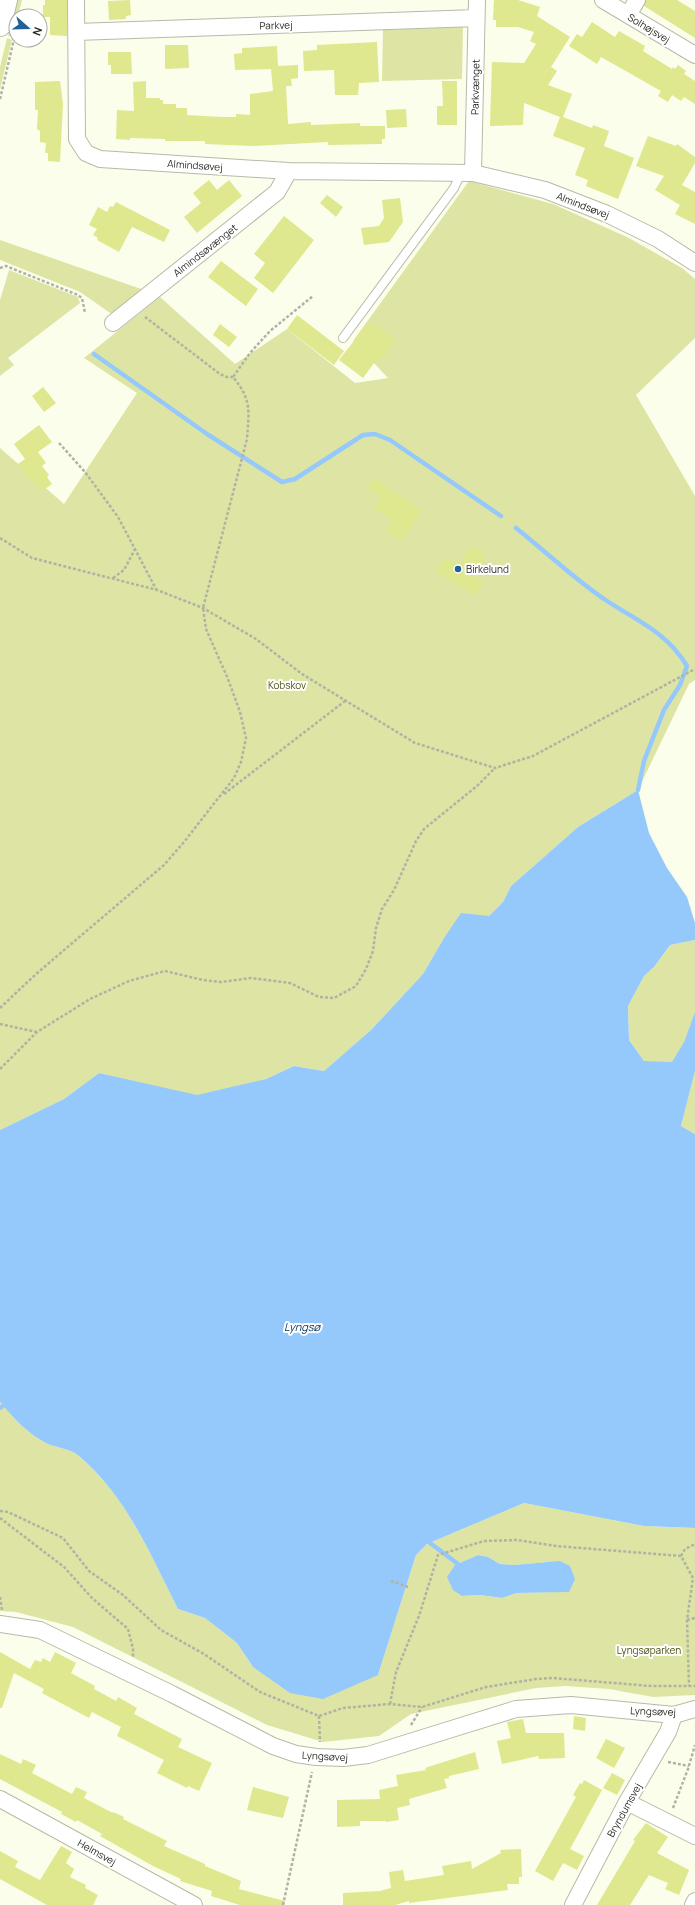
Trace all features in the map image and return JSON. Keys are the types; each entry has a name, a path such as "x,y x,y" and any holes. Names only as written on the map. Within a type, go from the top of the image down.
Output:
{"main road":[{"path":"0,25 6,0"}],"street":[{"name":"Almindsøvej","path":"76,0 77,139 86,153 100,158 289,171 467,173 545,190 607,214 658,240 695,263"},
{"name":"Parkvænget","path":"467,173 476,0"},
{"name":"Solhøjsvej","path":"603,0 695,55"},
{"path":"628,15 637,0"},
{"name":"Parkvej","path":"76,32 476,18"},
{"name":"Almindsøvænget","path":"113,323 277,192 289,171"},
{"name":"Lyngsøvej","path":"0,1624 40,1630 273,1746 296,1754 319,1757 343,1758 368,1755 516,1709 571,1705 674,1714 695,1709"},
{"name":"Bryndumsvej","path":"573,1905 627,1802 668,1732 674,1714"},
{"name":"Helmsvej","path":"0,1799 194,1905"},
{"path":"627,1802 695,1836"},
{"path":"694,1905 695,1901"}],"lane":[{"path":"342,338 454,188 467,173"}],"path":[{"path":"0,98 12,48"},
{"path":"0,268 6,266 78,295 82,298 85,312"},
{"path":"233,377 250,353 270,331 313,296"},
{"path":"133,307 220,374 227,377 233,377"},
{"path":"0,1008 42,969 164,865 220,797 234,778 242,762 246,738 240,712 228,679 206,629 203,608 248,439 247,398 242,388 233,377"},
{"path":"59,443 85,472 118,517 156,590"},
{"path":"0,538 32,558 156,590 203,608 256,640 302,674 415,743 495,768"},
{"path":"112,578 124,570 135,549"},
{"path":"0,1069 38,1032 90,999 130,981 165,971 203,980 221,982 251,978 290,983 319,997 334,998 356,986 373,951 376,928 382,909 394,890 416,841 424,829 495,768 532,756 695,669"},
{"path":"220,797 346,701"},
{"path":"0,1024 38,1032"},
{"path":"0,1511 8,1512 63,1538 89,1571 123,1595 161,1630 204,1654 260,1692 319,1716 343,1708 390,1704 422,1707 486,1687 536,1679 553,1678 651,1686 695,1686"},
{"path":"0,1518 64,1567 92,1598 128,1629 133,1649 131,1674"},
{"path":"390,1704 396,1672 419,1616 438,1555 440,1553 484,1541 518,1540 556,1546 681,1556"},
{"path":"681,1556 685,1549 695,1544"},
{"path":"681,1556 693,1578 687,1620 689,1686"},
{"path":"391,1580 408,1587"},
{"path":"687,1620 695,1618"},
{"path":"283,1905 319,1757 319,1716"},
{"path":"669,1823 695,1745"},
{"path":"652,1759 689,1766"}],"green space":[{"path":"16,0 22,0 20,8 14,8"},
{"path":"463,27 462,79 382,81 383,30"},
{"path":"7,38 8,48 10,48 0,89 0,67"},
{"name":"Kobskov","path":"469,181 553,204 627,237 682,268 695,279 695,338 636,395 695,496 695,680 689,684 638,790 578,827 511,886 503,902 489,916 444,938 423,974 371,1030 324,1071 294,1066 266,1079 197,1096 99,1073 64,1099 0,1130 0,448 64,504 137,393 84,358 160,297 235,364 287,329 355,383 388,378 353,341"},
{"path":"0,240 144,290 113,315 80,292 0,260"},
{"path":"9,270 78,297 80,303 8,358 14,365 0,376 0,300"},
{"path":"695,940 695,1013 684,1042 672,1063 644,1061 629,1040 628,1006 644,976 654,967 670,945"},
{"path":"695,1071 695,1134 681,1126"},
{"name":"Lyngsøparken","path":"0,1402 16,1420 34,1436 48,1444 76,1454 96,1472 111,1489 136,1527 178,1609 205,1618 237,1643 253,1667 378,1675 416,1555 427,1544 524,1503 644,1526 695,1528 695,1695 653,1697 609,1689 566,1686 536,1688 411,1714 379,1736 323,1742 267,1725 73,1627 16,1612 0,1611","holes":["478,1555 488,1557 500,1564 513,1565 550,1562 555,1592 517,1593 502,1598 480,1595 462,1596 455,1565"]}],"water":[{"name":"Lyngsø","path":"638,790 649,833 667,868 687,897 695,923 695,940 670,945 654,967 644,976 628,1006 629,1040 644,1061 672,1062 684,1042 695,1012 695,1071 681,1126 695,1134 695,1528 644,1526 524,1503 427,1544 416,1555 378,1675 323,1699 290,1693 253,1667 237,1643 205,1618 178,1609 136,1527 111,1489 79,1456 68,1450 48,1444 34,1436 16,1420 0,1402 0,1130 64,1099 99,1073 197,1095 266,1079 294,1066 324,1071 371,1030 423,974 444,938 461,913 489,916 503,902 511,886 578,827"},
{"path":"478,1555 488,1557 500,1564 513,1565 560,1561 570,1566 575,1579 569,1592 517,1593 502,1598 480,1595 462,1596 453,1590 447,1577 455,1565"}],"building":[{"path":"45,0 67,0 67,36 50,35 50,17 48,17 48,8 43,8 43,5 45,5"},
{"path":"130,0 131,15 126,16 126,19 109,20 108,1"},
{"path":"494,0 518,0 540,7 537,16 570,37 551,67 557,71 548,85 572,94 563,117 592,128 593,125 609,131 604,146 634,158 618,199 586,186 588,180 575,175 585,148 553,136 560,117 524,103 523,125 490,126 492,62 524,63 536,44 530,41 534,32 518,27 496,27 496,20 493,20"},
{"path":"646,0 677,0 695,11 695,38 644,6"},
{"path":"592,22 615,37 619,31 645,46 643,51 672,69 673,67 675,69 678,65 686,71 684,74 695,81 695,104 684,97 681,101 672,95 668,102 658,96 661,91 601,57 597,64 569,46 577,34 582,37"},
{"path":"377,42 379,82 359,83 358,95 335,95 334,70 304,71 303,51 317,50 317,45"},
{"path":"165,45 188,45 189,68 165,69"},
{"path":"277,46 278,66 298,65 298,78 291,79 292,86 286,86 288,124 311,122 311,125 360,123 360,126 385,126 385,139 382,139 382,144 328,145 328,142 253,146 205,144 205,141 165,141 165,139 130,138 130,140 116,139 117,110 134,111 133,82 146,81 146,98 160,98 160,100 163,100 163,104 176,104 176,108 187,108 187,115 236,117 236,114 250,115 250,94 273,91 271,69 235,70 234,54 242,53 242,48"},
{"path":"108,52 131,52 132,74 111,74 111,65 108,65"},
{"path":"60,81 63,104 60,162 48,161 48,153 45,153 46,143 40,142 40,131 37,129 38,110 35,110 35,82"},
{"path":"442,81 457,81 457,125 437,125 437,106 443,106"},
{"path":"406,109 407,127 387,128 386,110"},
{"path":"648,136 676,146 677,144 695,157 695,163 682,185 695,192 695,224 675,214 680,205 655,190 664,176 636,166"},
{"path":"209,180 217,190 229,180 242,196 197,233 184,217 201,203 193,193"},
{"path":"327,195 343,207 336,217 320,203"},
{"path":"400,198 403,222 389,242 364,245 361,228 379,226 384,218 382,200"},
{"path":"116,202 170,230 164,242 132,227 119,252 97,240 98,238 93,235 97,229 89,225 98,207 107,212 110,206 113,207"},
{"path":"284,216 314,240 273,293 254,278 265,263 254,254"},
{"path":"221,261 258,289 246,306 208,277"},
{"path":"297,315 344,351 334,365 287,329"},
{"path":"368,323 373,328 376,324 396,341 380,361 377,359 363,378 339,360"},
{"path":"220,324 237,337 229,347 213,335"},
{"path":"43,387 56,403 44,412 32,396"},
{"path":"39,425 52,442 38,452 46,463 42,466 49,475 47,477 52,484 42,491 35,482 33,484 18,464 25,459 14,444"},
{"path":"374,478 422,511 402,541 386,530 393,521 374,508 381,497 367,488"},
{"name":"Birkelund","path":"471,546 486,556 474,576 484,581 475,596 435,571 444,557 459,566"},
{"path":"0,1652 30,1669 35,1660 41,1662 43,1658 50,1662 55,1652 76,1663 71,1673 95,1686 94,1689 116,1701 118,1697 137,1708 134,1714 182,1739 178,1747 212,1763 199,1791 188,1786 187,1788 157,1773 164,1760 117,1736 121,1727 92,1712 89,1718 42,1693 44,1689 14,1673 2,1708 0,1708"},
{"path":"574,1716 586,1718 585,1731 573,1729"},
{"path":"523,1719 526,1733 564,1733 565,1758 539,1759 538,1756 502,1764 497,1741 511,1738 507,1722"},
{"path":"606,1739 625,1748 614,1768 596,1758"},
{"path":"475,1752 479,1769 449,1776 449,1778 444,1779 447,1788 409,1799 410,1805 397,1808 399,1820 386,1822 360,1821 360,1826 337,1827 337,1800 380,1799 379,1790 398,1786 396,1775 426,1770 425,1768"},
{"path":"0,1754 21,1764 23,1759 36,1765 32,1773 72,1794 76,1787 87,1792 84,1798 124,1817 123,1819 167,1841 164,1846 205,1864 205,1866 241,1881 239,1889 285,1901 284,1905 240,1905 211,1896 212,1891 180,1881 181,1879 153,1866 100,1836 102,1834 77,1820 76,1822 61,1814 62,1812 0,1779"},
{"path":"612,1773 625,1780 617,1795 603,1788"},
{"path":"584,1780 602,1790 570,1849 584,1856 577,1870 563,1863 553,1881 535,1871 576,1797 573,1795 580,1783 582,1784"},
{"path":"253,1787 289,1797 283,1818 247,1810"},
{"path":"646,1823 668,1837 657,1853 689,1870 679,1895 665,1889 668,1883 649,1875 630,1905 597,1905 635,1841 633,1840"},
{"path":"61,1846 72,1852 66,1863 74,1869 70,1877 86,1885 85,1888 98,1895 93,1905 47,1905 0,1879 0,1851 18,1861 15,1867 40,1880"},
{"path":"521,1849 522,1877 519,1877 519,1884 507,1884 508,1890 409,1903 409,1901 395,1905 343,1905 343,1893 380,1891 391,1888 389,1872 403,1870 405,1881 444,1875 442,1866 471,1861 472,1869 501,1853 500,1850"}],"waterway":[{"path":"94,354 207,434 282,482 295,479 363,435 375,434 390,440 501,516"},
{"path":"516,528 593,591 660,635 679,654 687,666 680,685 664,710 644,761 638,790"},
{"path":"430,1543 458,1564"}],"place":[{"name":"Birkelund","path":"458,569"}]}
